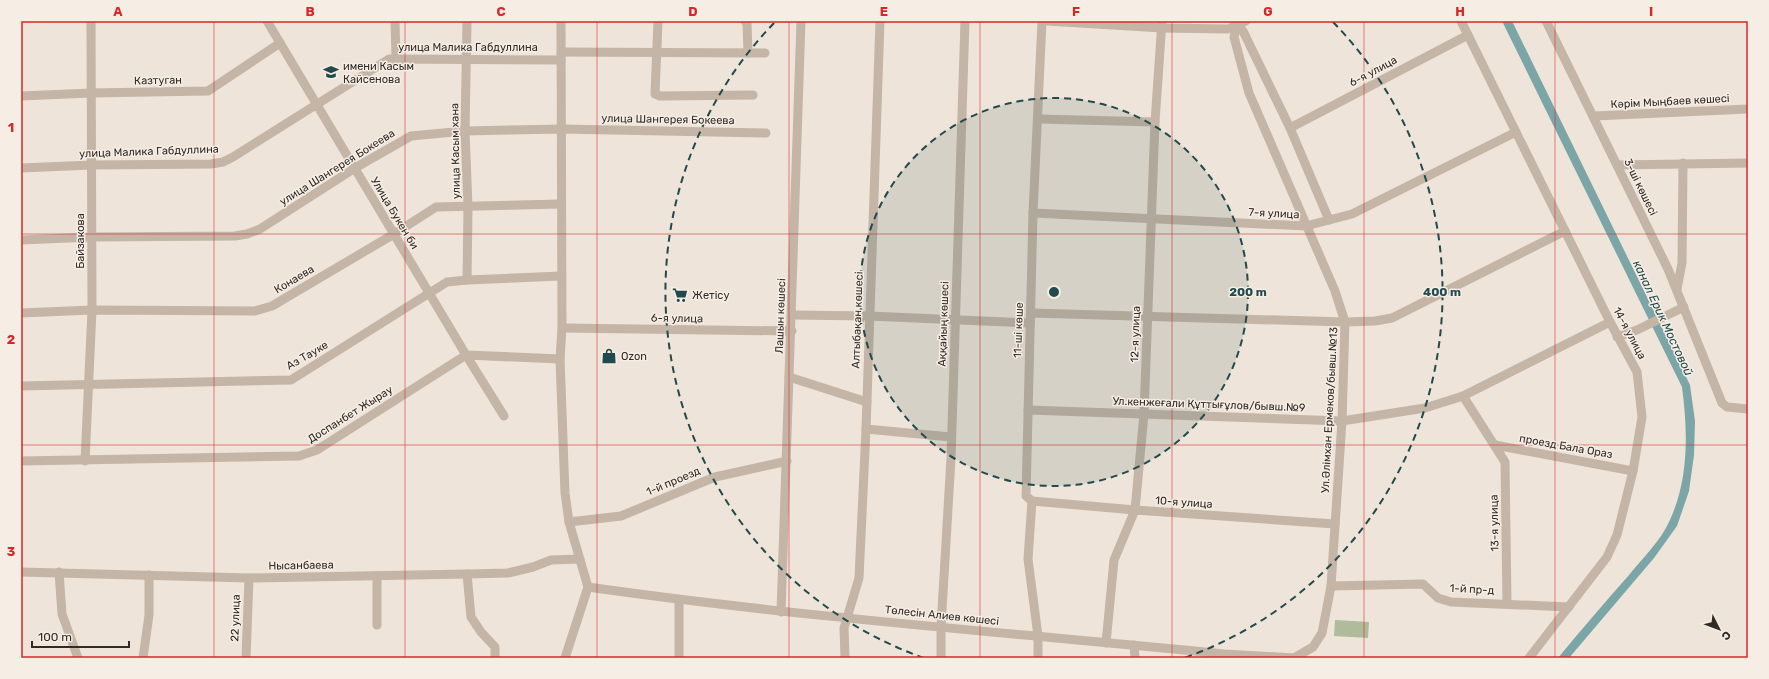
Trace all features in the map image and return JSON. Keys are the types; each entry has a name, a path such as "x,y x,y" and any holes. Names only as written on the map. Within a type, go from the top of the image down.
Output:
{"street":[{"name":"Байзакова","path":"85,461 92,310 91,21"},
{"name":"Улица Букен би","path":"267,21 466,355 504,416"},
{"path":"396,21 396,59"},
{"name":"улица Касым хана","path":"467,21 465,131 468,207 467,280"},
{"path":"561,21 562,328 560,359 565,493 569,522 588,587 565,658"},
{"path":"658,21 654,89 655,94 660,96 753,95"},
{"path":"745,21 747,23 748,53"},
{"name":"Лашын көшесі","path":"781,612 792,331 801,21"},
{"name":"Алтыбақан көшесі","path":"844,658 844,628 859,578 866,429 880,21"},
{"name":"Аққайың көшесі","path":"941,658 941,627 951,437 965,21"},
{"name":"11-ші көше","path":"1038,658 1038,636 1028,559 1032,501 1026,496 1033,213 1039,119 1042,21"},
{"path":"1047,21 1162,24 1228,29 1236,23 1246,21"},
{"name":"14-я улица","path":"1461,21 1617,337 1637,372 1642,417 1633,471 1617,535 1607,557 1529,658"},
{"name":"3-ші көшесі","path":"1546,21 1668,269 1722,403 1727,407 1748,409"},
{"path":"1236,23 1243,31 1290,128 1329,220"},
{"name":"Ул.Әлімхан Ермеков/бывш.№13","path":"1236,23 1234,37 1248,93 1335,291 1345,322 1342,421 1332,586 1322,634 1313,647 1294,658"},
{"name":"12-я улица","path":"1106,643 1114,560 1135,510 1144,414 1155,122 1162,24"},
{"name":"6-я улица","path":"1290,128 1468,35"},
{"name":"Казтуган","path":"21,96 208,91 280,43"},
{"name":"улица Малика Габдуллина","path":"21,168 92,165 211,164 223,162 386,60 467,60 656,53 765,53"},
{"name":"Кәрім Мыңбаев көшесі","path":"1594,116 1748,109"},
{"path":"1039,119 1155,122"},
{"name":"улица Шангерея Бокеева","path":"21,240 92,237 235,236 247,234 260,229 355,168 407,137 465,131 562,129 766,133"},
{"name":"7-я улица","path":"1033,213 1306,226 1352,214 1516,132"},
{"path":"1677,289 1682,263 1683,163"},
{"path":"1617,165 1748,163"},
{"name":"Конаева","path":"21,313 92,310 255,311 266,309 394,234 436,207 561,204"},
{"path":"1031,313 1345,322 1375,321 1392,318 1565,231"},
{"path":"1668,269 1682,263"},
{"name":"Аз Тауке","path":"21,386 291,380 447,282 561,276"},
{"path":"1617,337 1637,330 1684,307"},
{"path":"792,315 869,316 1030,323"},
{"name":"Ул.кенжеғали Құттығұлов/бывш.№9","path":"1028,410 1342,421 1425,408 1463,396 1610,322"},
{"name":"6-я улица","path":"562,328 792,331"},
{"path":"466,355 560,359"},
{"name":"Доспанбет Жырау","path":"21,461 299,456 308,454 317,450 466,355"},
{"path":"789,377 867,402"},
{"name":"13-я улица","path":"1463,396 1505,462 1507,603"},
{"path":"866,429 951,437"},
{"name":"проезд Бала Ораз","path":"1495,445 1633,471"},
{"name":"1-й проезд","path":"569,522 621,516 715,477 787,461"},
{"name":"10-я улица","path":"1032,501 1335,524"},
{"name":"Нысанбаева","path":"21,572 249,578 467,574 508,573 533,567 551,560 580,559"},
{"path":"59,572 62,614 78,658"},
{"path":"467,574 471,617 481,632 495,647 495,658"},
{"path":"143,658 149,615 149,575"},
{"path":"377,576 377,626"},
{"name":"22 улица","path":"246,658 249,578"},
{"name":"1-й пр-д","path":"1332,586 1423,584 1438,598 1451,602 1507,603 1569,608"},
{"name":"Төлесін Алиев көшесі","path":"588,587 679,600 781,612 848,617 1224,654 1294,658"},
{"path":"679,600 679,658"},
{"path":"1134,645 1134,658"}],"green space":[{"path":"1335,620 1369,622 1368,638 1334,636"}],"water":[{"name":"канал Ерик Мостовой","path":"1502,21 1512,21 1690,385 1695,421 1694,455 1689,491 1677,526 1654,558 1569,658 1558,658 1651,549 1666,529 1676,506 1683,473 1686,438 1684,404 1682,387"}],"place":[{"name":"имени Касым Кайсенова","path":"331,72"},
{"name":"Жетісу","path":"680,295"},
{"name":"Ozon","path":"609,356"}]}
